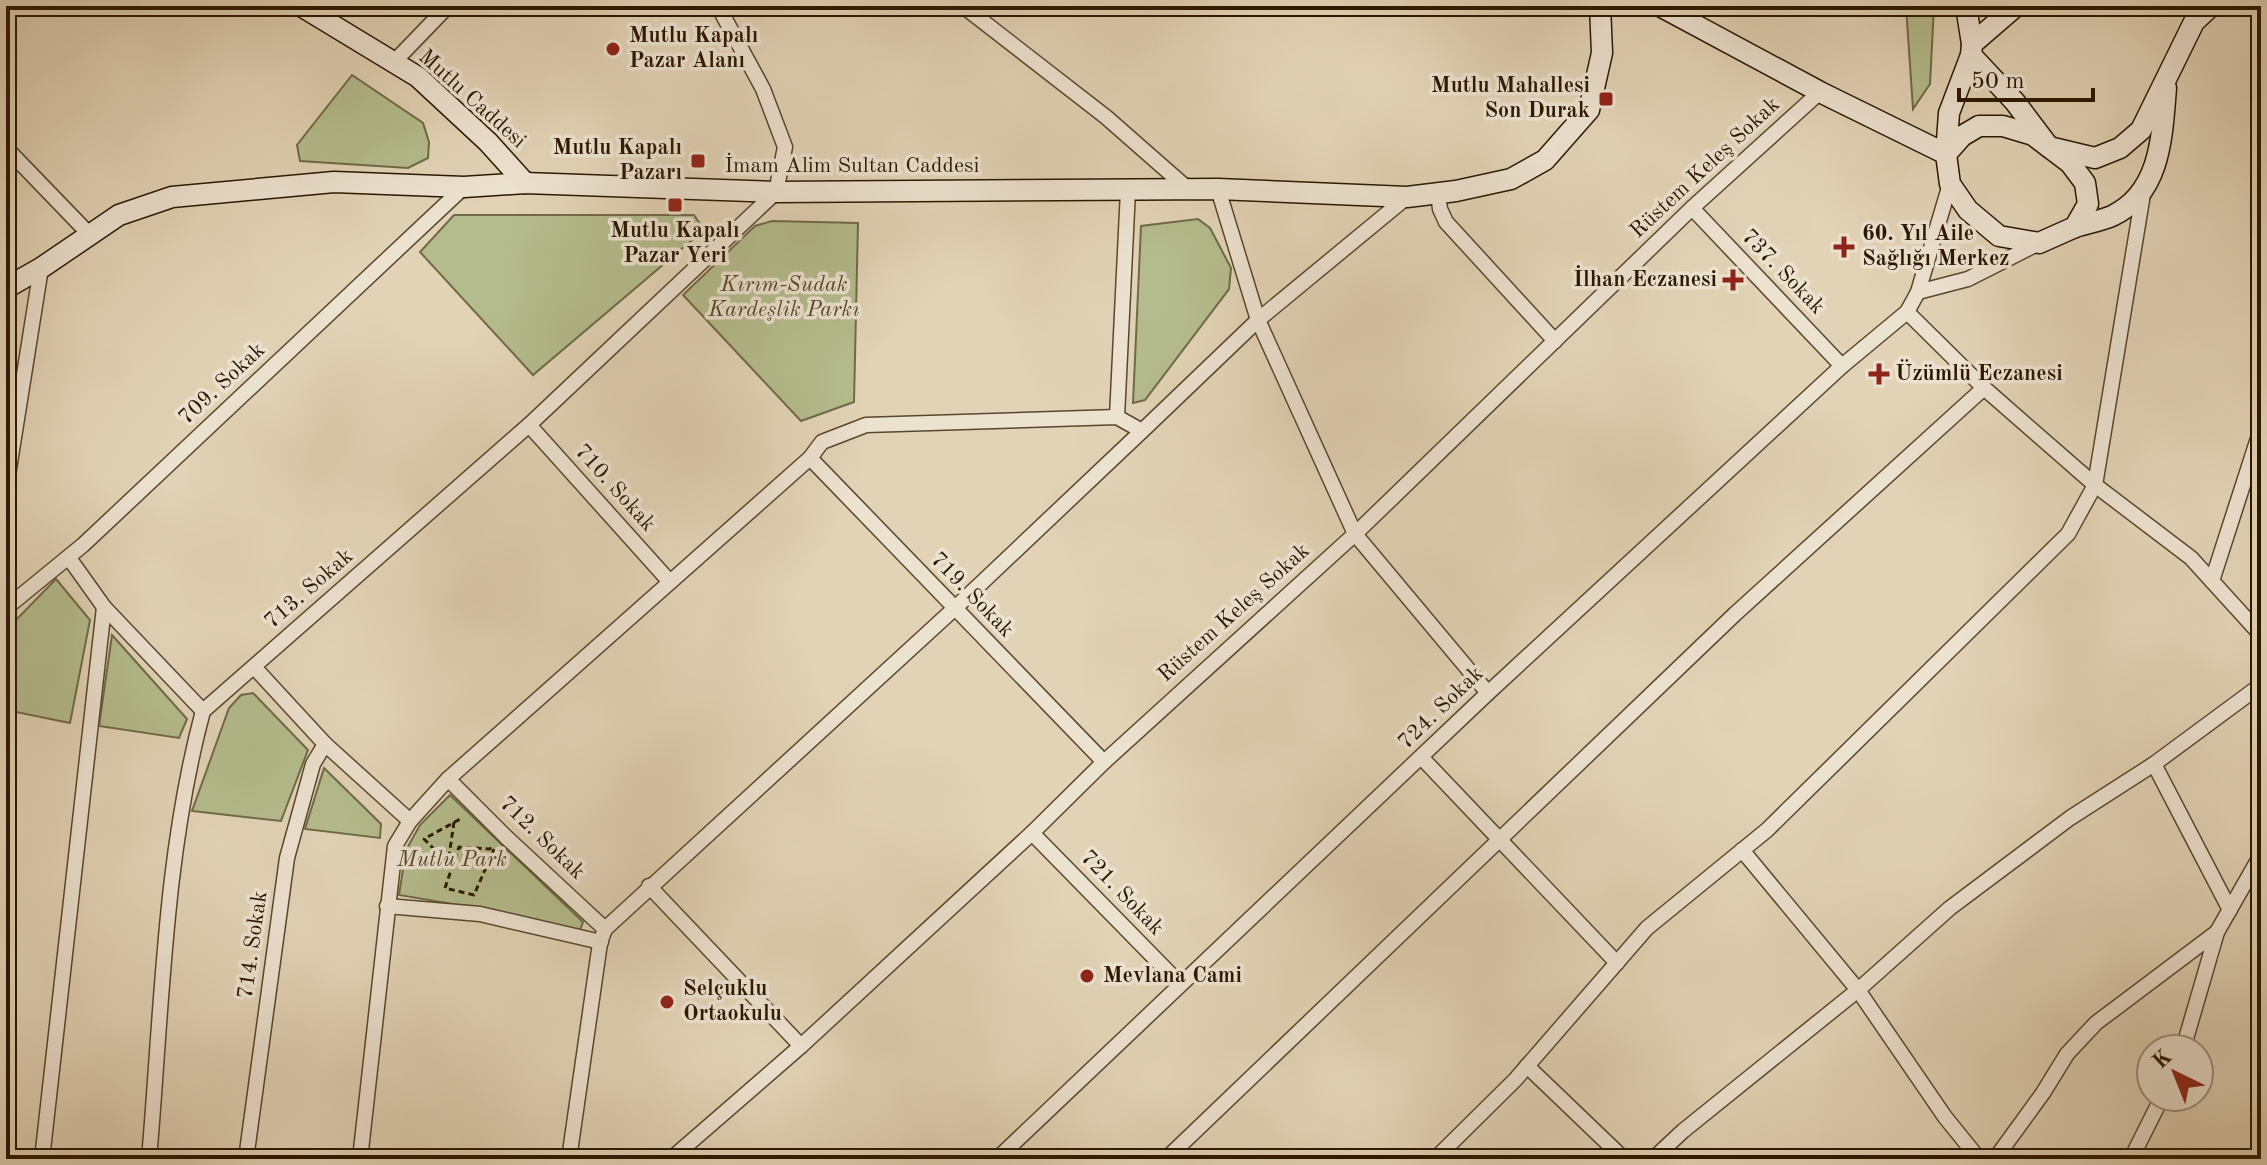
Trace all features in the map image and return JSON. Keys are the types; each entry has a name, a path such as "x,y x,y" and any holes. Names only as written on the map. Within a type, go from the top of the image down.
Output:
{"street":[{"name":"Mutlu Caddesi","path":"301,6 418,77 488,142 525,183"},
{"path":"394,62 448,6"},
{"path":"718,6 763,89 785,147 776,192"},
{"path":"963,6 1106,117 1188,189"},
{"name":"İmam Alim Sultan Caddesi","path":"6,288 119,215 172,197 334,182 464,187 525,183 776,192 1218,189 1407,197 1438,193 1511,179 1545,160 1569,136 1589,110 1602,53 1600,6"},
{"path":"1660,6 1820,92 1946,154"},
{"path":"1966,6 1972,50 2049,147 2095,158 2120,148 2141,130 2194,22 2211,6"},
{"path":"2016,6 1972,50 1949,113 1946,154 1950,184 1968,210 1999,236 2039,243"},
{"path":"1918,292 1968,279 2039,243 2075,227 2110,217 2132,204 2153,176 2162,137 2167,80"},
{"name":"Rüstem Keleş Sokak","path":"671,1159 801,1046 1032,833 1104,762 1355,534 1692,208 1820,92"},
{"path":"1946,154 1962,136 1979,126 2003,126 2033,135 2070,163 2085,183 2088,204 2075,227"},
{"path":"6,148 90,235"},
{"name":"724. Sokak","path":"997,1159 1488,693 1842,366 1907,312 1918,292 1950,184"},
{"name":"709. Sokak","path":"6,608 69,558 464,187"},
{"path":"1435,1159 1527,1066 1647,928 1778,819 2068,534 2095,485 2144,187"},
{"path":"1218,189 1258,320 1355,534 1488,693"},
{"path":"1117,417 1128,190"},
{"name":"713. Sokak","path":"203,711 529,425 776,192"},
{"path":"1438,193 1446,222 1555,341"},
{"path":"569,1159 603,936 649,886 955,608 1258,320 1407,197"},
{"name":"737. Sokak","path":"1692,208 1842,366"},
{"path":"6,488 41,268"},
{"path":"1907,312 1984,388 2095,485 2191,558 2261,635"},
{"path":"1166,1159 1735,614 1984,388"},
{"path":"360,1159 395,846 410,821 448,779 810,458 822,442 866,425 1117,417 1142,431"},
{"name":"710. Sokak","path":"529,425 670,582"},
{"path":"2212,581 2261,429"},
{"name":"719. Sokak","path":"810,458 1104,762"},
{"path":"69,558 104,607 203,711 176,830 149,1159"},
{"path":"42,1159 104,607"},
{"path":"254,667 325,744 410,821"},
{"path":"1653,1159 1683,1131 1858,990 1950,908 2070,818 2154,764 2261,685"},
{"name":"714. Sokak","path":"246,1159 287,858 313,764 325,744"},
{"path":"1422,758 1617,963"},
{"path":"2154,764 2230,910"},
{"name":"712. Sokak","path":"448,779 603,936"},
{"name":"721. Sokak","path":"1032,833 1180,984"},
{"path":"1742,850 1858,990 1945,1117 1979,1159"},
{"path":"2188,1033 2217,932 2261,855"},
{"path":"649,886 801,1046"},
{"path":"387,906 480,914 603,936"},
{"path":"1995,1159 2067,1054 2096,1023 2217,932"},
{"path":"1527,1066 1624,1159"},
{"path":"2131,1159 2154,1113"}],"path":[{"path":"454,822 448,863 424,839 454,822 480,809"},
{"path":"495,846 474,895 445,888 459,847 489,849 495,846"}],"green space":[{"path":"1906,6 1934,6 1930,84 1913,109"},
{"path":"352,75 423,123 429,142 428,158 408,168 300,161 297,145"},
{"path":"454,215 694,215 704,230 533,375 420,252"},
{"path":"1198,219 1210,228 1231,268 1229,289 1145,400 1133,403 1141,226"},
{"name":"Kırım-Sudak Kardeşlik Parkı","path":"772,221 858,223 854,402 801,421 683,295 755,226"},
{"path":"56,579 90,620 70,723 6,710 6,640 12,624"},
{"path":"112,635 187,719 179,738 99,726"},
{"path":"253,693 308,750 281,821 192,811 229,708 241,695"},
{"path":"324,768 381,824 380,838 305,829"},
{"name":"Mutlu Park","path":"450,795 583,922 579,933 488,910 399,895 406,850 420,825"}],"place":[{"name":"Mutlu Kapalı Pazar Alanı","path":"613,49"},
{"name":"Mutlu Mahallesi Son Durak","path":"1606,99"},
{"name":"Mutlu Kapalı Pazarı","path":"698,161"},
{"name":"Mutlu Kapalı Pazar Yeri","path":"675,205"},
{"name":"60. Yıl Aile Sağlığı Merkez","path":"1844,247"},
{"name":"İlhan Eczanesi","path":"1733,280"},
{"name":"Üzümlü Eczanesi","path":"1879,374"},
{"name":"Mevlana Cami","path":"1087,976"},
{"name":"Selçuklu Ortaokulu","path":"667,1002"}]}
